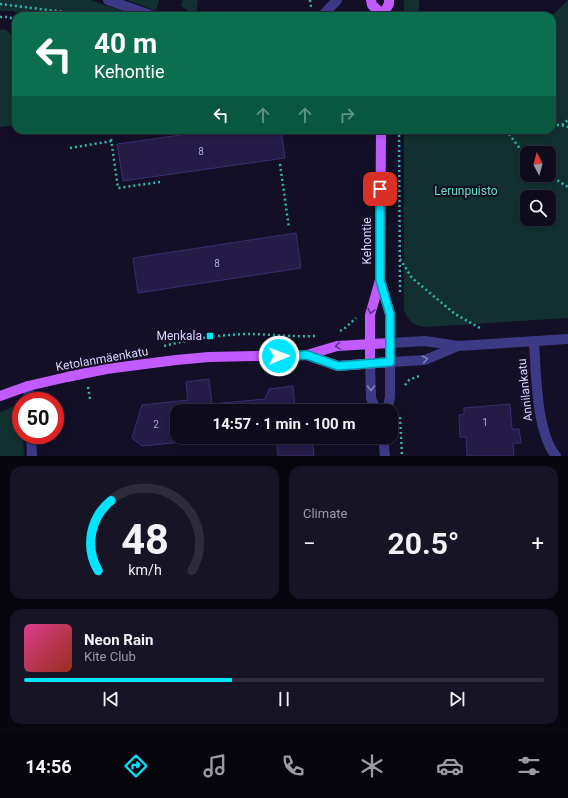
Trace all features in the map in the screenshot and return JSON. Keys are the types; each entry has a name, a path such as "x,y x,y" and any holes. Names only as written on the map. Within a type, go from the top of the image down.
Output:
{"main road":[{"path":"371,0 372,5 379,12"},
{"path":"384,12 389,4 389,0"},
{"name":"Kehontie","path":"370,364 370,315 380,280 381,134"},
{"name":"Kehontie","path":"380,280 390,314 390,362"},
{"name":"Ketolanmäenkatu","path":"0,396 28,386 67,376 176,360 209,357 307,355 337,346 390,343"},
{"name":"Ketolanmäenkatu","path":"307,355 338,366 390,362"}],"street":[{"path":"108,0 142,12"},
{"path":"326,12 337,0"},
{"name":"Ketolanmäenkatu","path":"390,343 425,341 458,346 568,339"},
{"name":"Annilankatu","path":"534,341 543,431 551,451 556,456"},
{"name":"Ketolanmäenkatu","path":"390,362 426,360 458,346"},
{"name":"Kehontie","path":"388,404 390,397 390,362"},
{"name":"Kehontie","path":"370,364 371,398 373,404"},
{"path":"28,386 28,392"},
{"path":"31,444 32,456"},
{"path":"384,444 385,456"}],"path":[{"path":"0,4 65,12"},
{"path":"0,17 8,16 12,18"},
{"path":"561,125 568,120"},
{"path":"556,125 568,127"},
{"path":"399,134 400,299"},
{"path":"509,134 520,149"},
{"path":"70,148 111,140 118,188 160,182"},
{"path":"280,164 288,228"},
{"path":"556,179 568,187"},
{"path":"400,259 412,278 455,314 480,328"},
{"path":"402,388 409,380 420,375 419,360"},
{"path":"400,412 402,456"}],"green space":[{"path":"0,0 90,0 126,12 15,12 0,11"},
{"path":"127,0 159,0 156,11"},
{"path":"183,0 198,0 196,12 190,12 181,6"},
{"path":"404,0 419,0 419,12 404,12"},
{"name":"Lerunpuisto","path":"568,0 568,318 426,327 418,326 412,323 404,310 404,134 556,134 556,12"},
{"path":"5,29 12,35 12,126 0,127 0,30"},
{"path":"12,407 12,444 23,444 24,456 0,456 0,412"}],"building":[{"path":"188,134 282,134 285,158 123,181 117,144"},
{"path":"296,233 301,268 138,293 133,258"},
{"path":"209,379 212,404 170,404 170,443 142,446 132,438 142,405 188,400 186,382"},
{"path":"293,386 295,404 212,404 265,399 269,389"},
{"path":"510,404 512,429 519,429 521,443 513,443 514,456 467,456 466,437 460,437 459,415 464,414 464,408"},
{"path":"277,444 313,444 314,456 278,456"}],"place":[{"name":"Menkala","path":"210,336"}],"route":[{"path":"279,356 307,355 338,366 390,362 390,314 380,280 380,189"}]}
